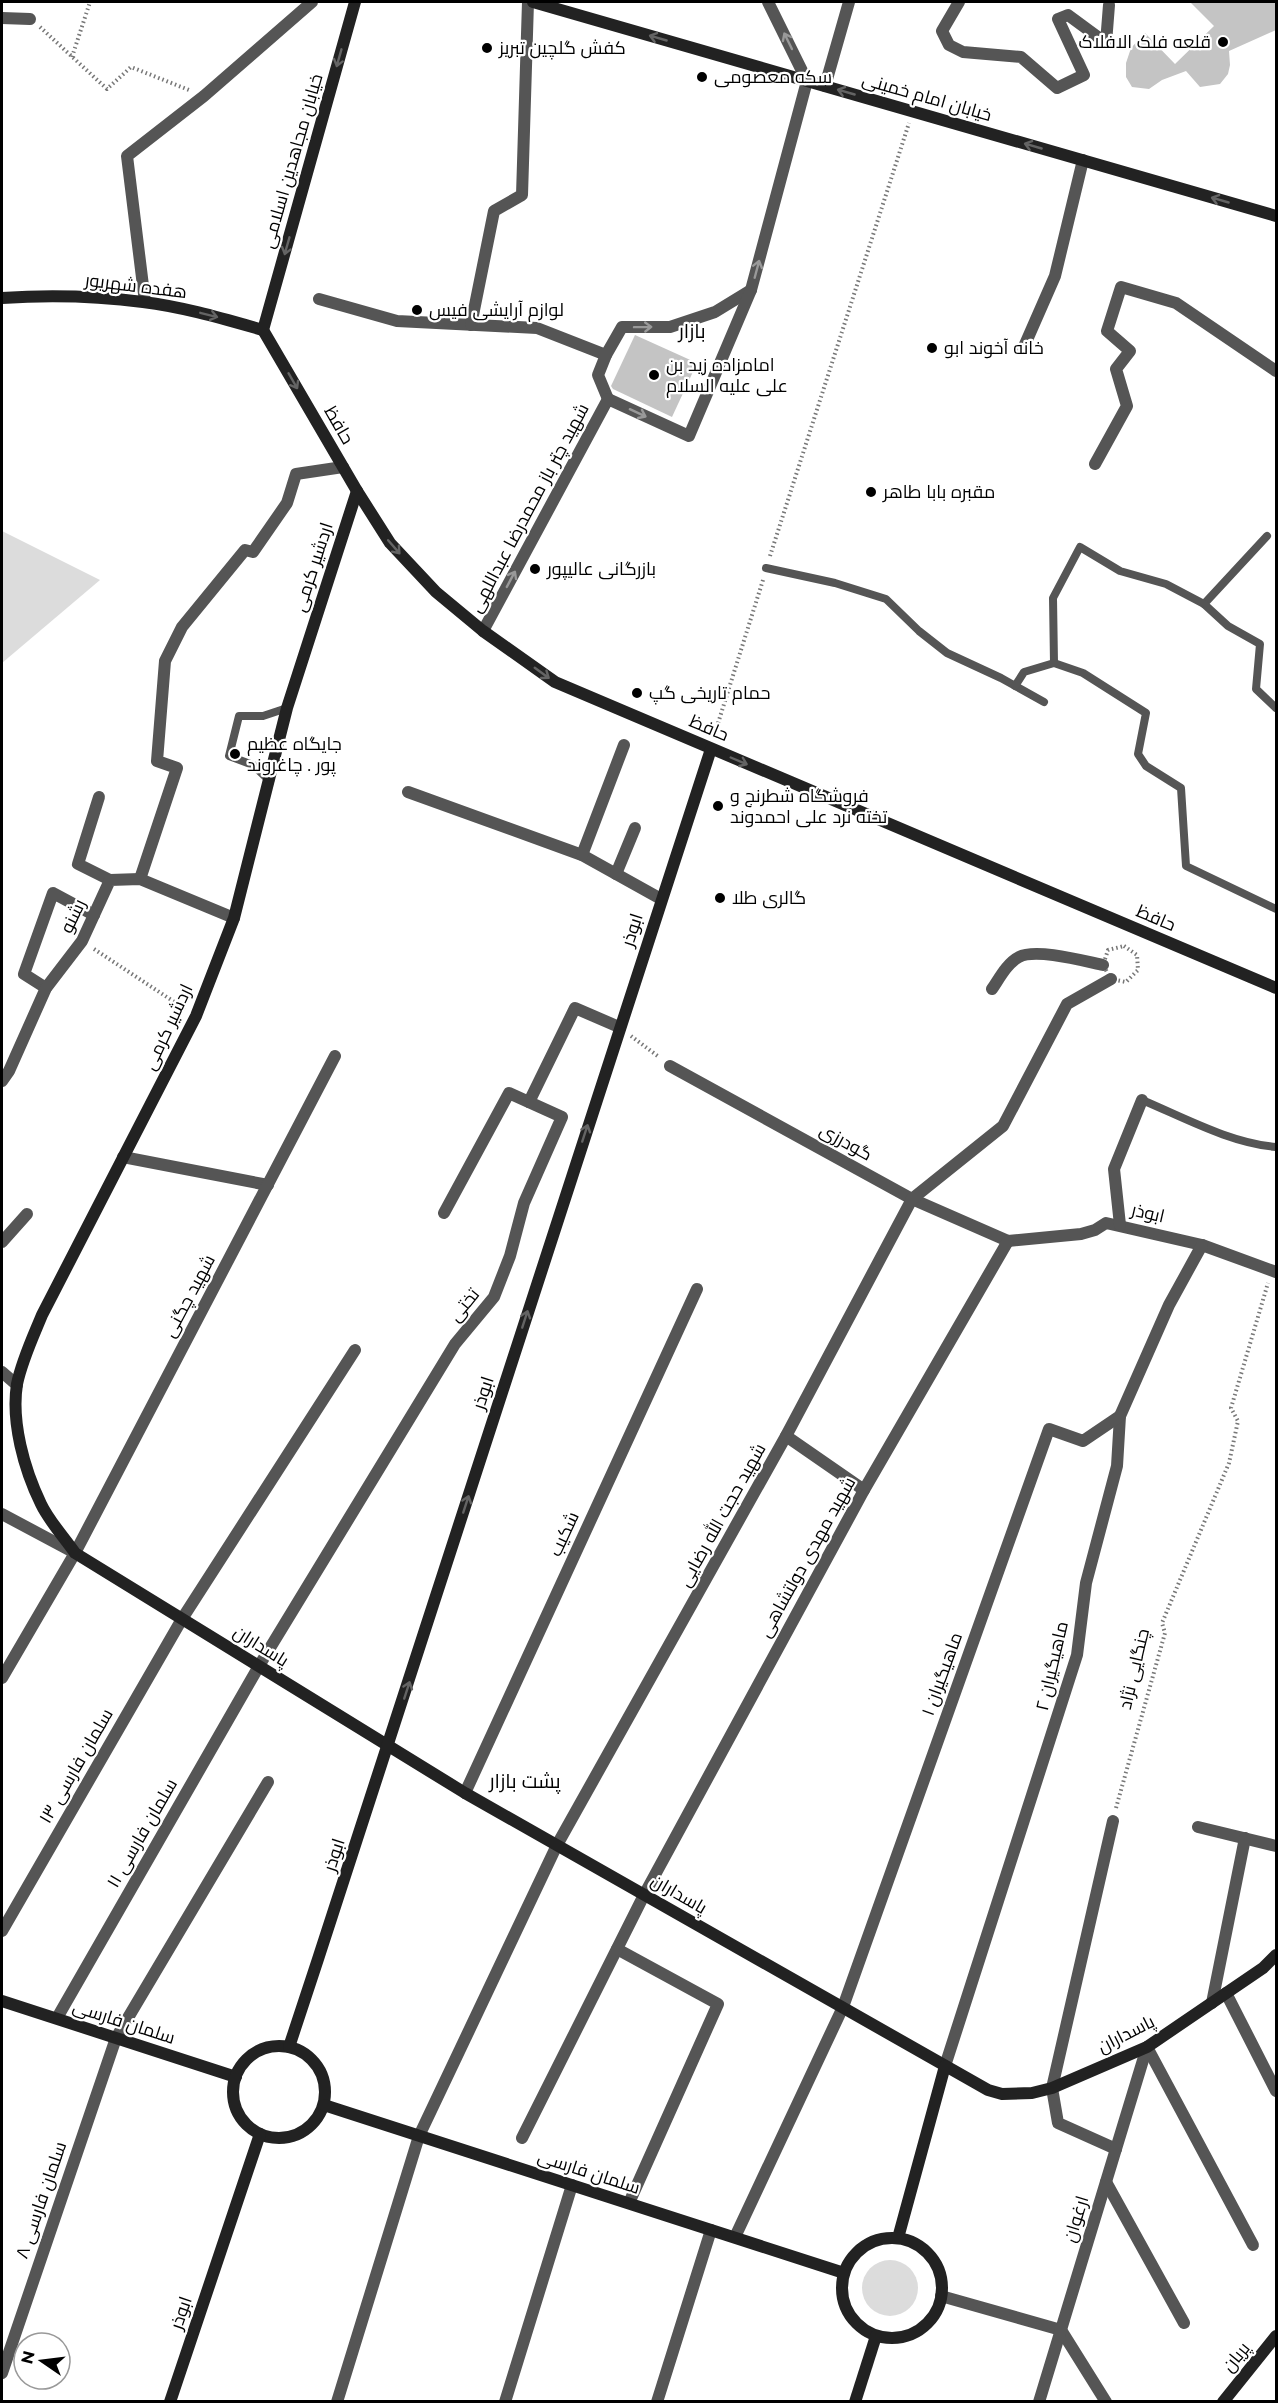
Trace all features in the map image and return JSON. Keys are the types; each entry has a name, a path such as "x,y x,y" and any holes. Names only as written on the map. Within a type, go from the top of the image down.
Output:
{"main road":[{"name":"خیابان مجاهدین اسلامی","path":"263,330 355,2"},
{"name":"خیابان امام خمینی","path":"534,2 1276,216"},
{"name":"هفده شهریور","path":"2,298 88,297 145,302 204,314 263,330"},
{"name":"حافظ","path":"263,330 390,543 436,592 483,631 555,682 1276,988"},
{"name":"اردشیر کرمی","path":"75,1553 41,1505 24,1459 16,1412 17,1385 22,1365 42,1315 196,1016 234,918 287,708 357,491"},
{"name":"ابوذر","path":"289,2047 389,1746 619,1027 711,749"},
{"name":"پاسداران","path":"75,1553 465,1793 945,2066 981,2086 1002,2094 1017,2095 1052,2088 1147,2047 1263,1968 1276,1955"},
{"name":"سلمان فارسی","path":"2,2001 236,2077"},
{"path":"276,2046 289,2047 303,2053 314,2062 324,2083 324,2105 316,2119 305,2131 291,2137 275,2138 260,2134 248,2127 235,2104 233,2090 242,2065 251,2056 263,2049 276,2046"},
{"path":"898,2238 945,2066"},
{"name":"سلمان فارسی","path":"324,2105 844,2272"},
{"name":"ابوذر","path":"170,2402 260,2134"},
{"path":"884,2238 898,2238 911,2242 932,2258 938,2270 941,2296 928,2322 917,2331 890,2338 876,2336 854,2322 847,2311 843,2298 844,2272 850,2260 859,2250 871,2242 884,2238"},
{"path":"855,2402 876,2336"},
{"name":"پریان","path":"1223,2402 1276,2336"}],"street":[{"path":"145,302 127,156 204,96 312,2"},
{"path":"471,325 494,211 522,195 528,2"},
{"path":"768,2 807,81"},
{"path":"825,86 849,2"},
{"path":"959,2 942,31 949,45 963,52 1021,57 1057,88 1084,75 1058,19 1068,15 1106,43 1109,5"},
{"path":"2,18 30,19"},
{"name":"شهید چتر باز محمدرضا عبداللهی","path":"483,631 608,399 689,436 751,290 807,81"},
{"path":"1023,349 1055,276 1083,160"},
{"path":"1095,464 1127,406 1116,369 1130,351 1107,331 1121,287 1176,303 1276,371"},
{"path":"608,399 598,375 622,327 670,327 715,312 751,290"},
{"path":"320,299 397,321 537,328 606,355"},
{"path":"140,879 177,768 157,761 165,661 182,627 245,550 253,552 287,502 296,474 343,467"},
{"path":"582,855 624,745"},
{"path":"408,792 582,855 661,899"},
{"path":"99,797 78,864 110,880 140,879 234,918"},
{"path":"616,874 635,828"},
{"name":"رشنو","path":"2,1081 9,1071 46,988 82,941 110,880"},
{"path":"46,988 24,974 53,893 94,915"},
{"path":"992,989 1007,968 1020,956 1049,954 1103,965"},
{"path":"912,1199 1003,1126 1067,1005 1111,979"},
{"path":"529,1102 575,1008 619,1027"},
{"name":"شهید چگنی","path":"2,1678 75,1553 335,1056"},
{"name":"گودرزی","path":"670,1066 912,1199 1008,1241"},
{"name":"تختی","path":"259,1666 455,1344 495,1297 510,1256 524,1203 562,1117 509,1093 444,1213"},
{"path":"1120,1225 1114,1169 1142,1100"},
{"path":"123,1157 268,1185"},
{"name":"شهید حجت الله رضایی","path":"337,2402 419,2136 556,1845 786,1436 912,1199"},
{"path":"2,1242 27,1214"},
{"name":"ابوذر","path":"1008,1241 1081,1234 1095,1230 1106,1223 1202,1245 1274,1271"},
{"name":"شهید مهدی دولتشاهی","path":"522,2138 644,1895 864,1490 1008,1241"},
{"name":"ماهیگیران ۲","path":"945,2066 1077,1655 1086,1583 1118,1466 1120,1416 1169,1305 1202,1245"},
{"name":"شکیب","path":"465,1793 697,1289"},
{"name":"سلمان فارسی ۱۳","path":"2,1931 182,1619 355,1350"},
{"path":"2,1372 17,1385"},
{"name":"ماهیگیران ۱","path":"843,2007 1049,1429 1083,1442 1120,1416"},
{"path":"786,1436 864,1490"},
{"path":"2,1516 75,1553"},
{"name":"سلمان فارسی ۱۱","path":"57,2018 259,1666"},
{"name":"سلمان فارسی ۸","path":"2,2373 116,2038 268,1782"},
{"path":"1113,1821 1052,2088 1058,2122 1116,2149"},
{"path":"1198,1827 1276,1846"},
{"path":"1212,2003 1245,1838"},
{"path":"617,1949 718,2004 629,2203"},
{"path":"1227,1993 1276,2091"},
{"path":"735,2238 843,2007"},
{"path":"1147,2047 1253,2245"},
{"name":"ارغوان","path":"1039,2402 1147,2047"},
{"path":"1106,2182 1184,2323"},
{"path":"505,2402 573,2185"},
{"path":"657,2402 711,2230"},
{"path":"941,2296 1061,2330 1106,2402"}],"lane":[{"path":"1204,604 1267,536"},
{"path":"1054,663 1053,598 1080,547 1120,571 1166,584 1204,604 1228,626 1260,644 1256,689 1276,708"},
{"path":"766,568 835,583 886,599 919,631 947,653 1044,702"},
{"path":"1015,686 1024,672 1054,663 1083,673 1146,714 1138,754 1146,766 1181,788 1186,866 1276,909"},
{"path":"270,782 253,765 229,756 239,716 263,716 287,708"},
{"path":"1142,1100 1223,1134 1260,1146 1276,1147"}],"path":[{"path":"72,57 90,2"},
{"path":"30,19 107,89 131,67 204,96"},
{"path":"711,749 766,568 913,111"},
{"path":"82,941 196,1016"},
{"path":"1124,946 1137,954 1138,970 1126,982 1111,979 1103,965 1108,950 1124,946"},
{"path":"619,1027 670,1066"},
{"name":"چنگایی نژاد","path":"1113,1821 1165,1633 1162,1623 1229,1463 1238,1421 1231,1408 1274,1271"}],"shaded area":[{"path":"2,531 100,580 2,663"},
{"path":"884,2260 896,2260 906,2264 914,2272 918,2288 914,2304 906,2312 896,2316 884,2316 874,2312 866,2304 862,2294 862,2282 866,2272 874,2264"}],"building":[{"name":"قلعه فلک الافلاک","path":"1190,2 1276,2 1276,30 1229,51 1228,74 1220,84 1200,87 1186,71 1162,80 1149,89 1132,87 1126,77 1126,63 1131,48 1145,33 1175,64 1214,26"},
{"name":"امامزاده زید بن علی علیه السلام","path":"635,335 697,363 672,417 611,386"}],"place":[{"name":"قلعه فلک الافلاک","path":"1223,42"},
{"name":"کفش گلچین تبریز","path":"487,48"},
{"name":"سکه معصومی","path":"702,77"},
{"name":"لوازم آرایشی فیس","path":"417,310"},
{"name":"خانه آخوند ابو","path":"932,348"},
{"name":"امامزاده زید بن علی علیه السلام","path":"654,375"},
{"name":"مقبره بابا طاهر","path":"871,492"},
{"name":"بازرگانی عالیپور","path":"535,569"},
{"name":"حمام تاریخی گپ","path":"637,693"},
{"name":"جایگاه عظیم پور . چاغروند","path":"235,754"},
{"name":"فروشگاه شطرنج و تخته نرد علی احمدوند","path":"718,806"},
{"name":"گالری طلا","path":"720,898"}],"district":[{"name":"بازار","path":"692,331"},
{"name":"پشت بازار","path":"525,1781"}]}
